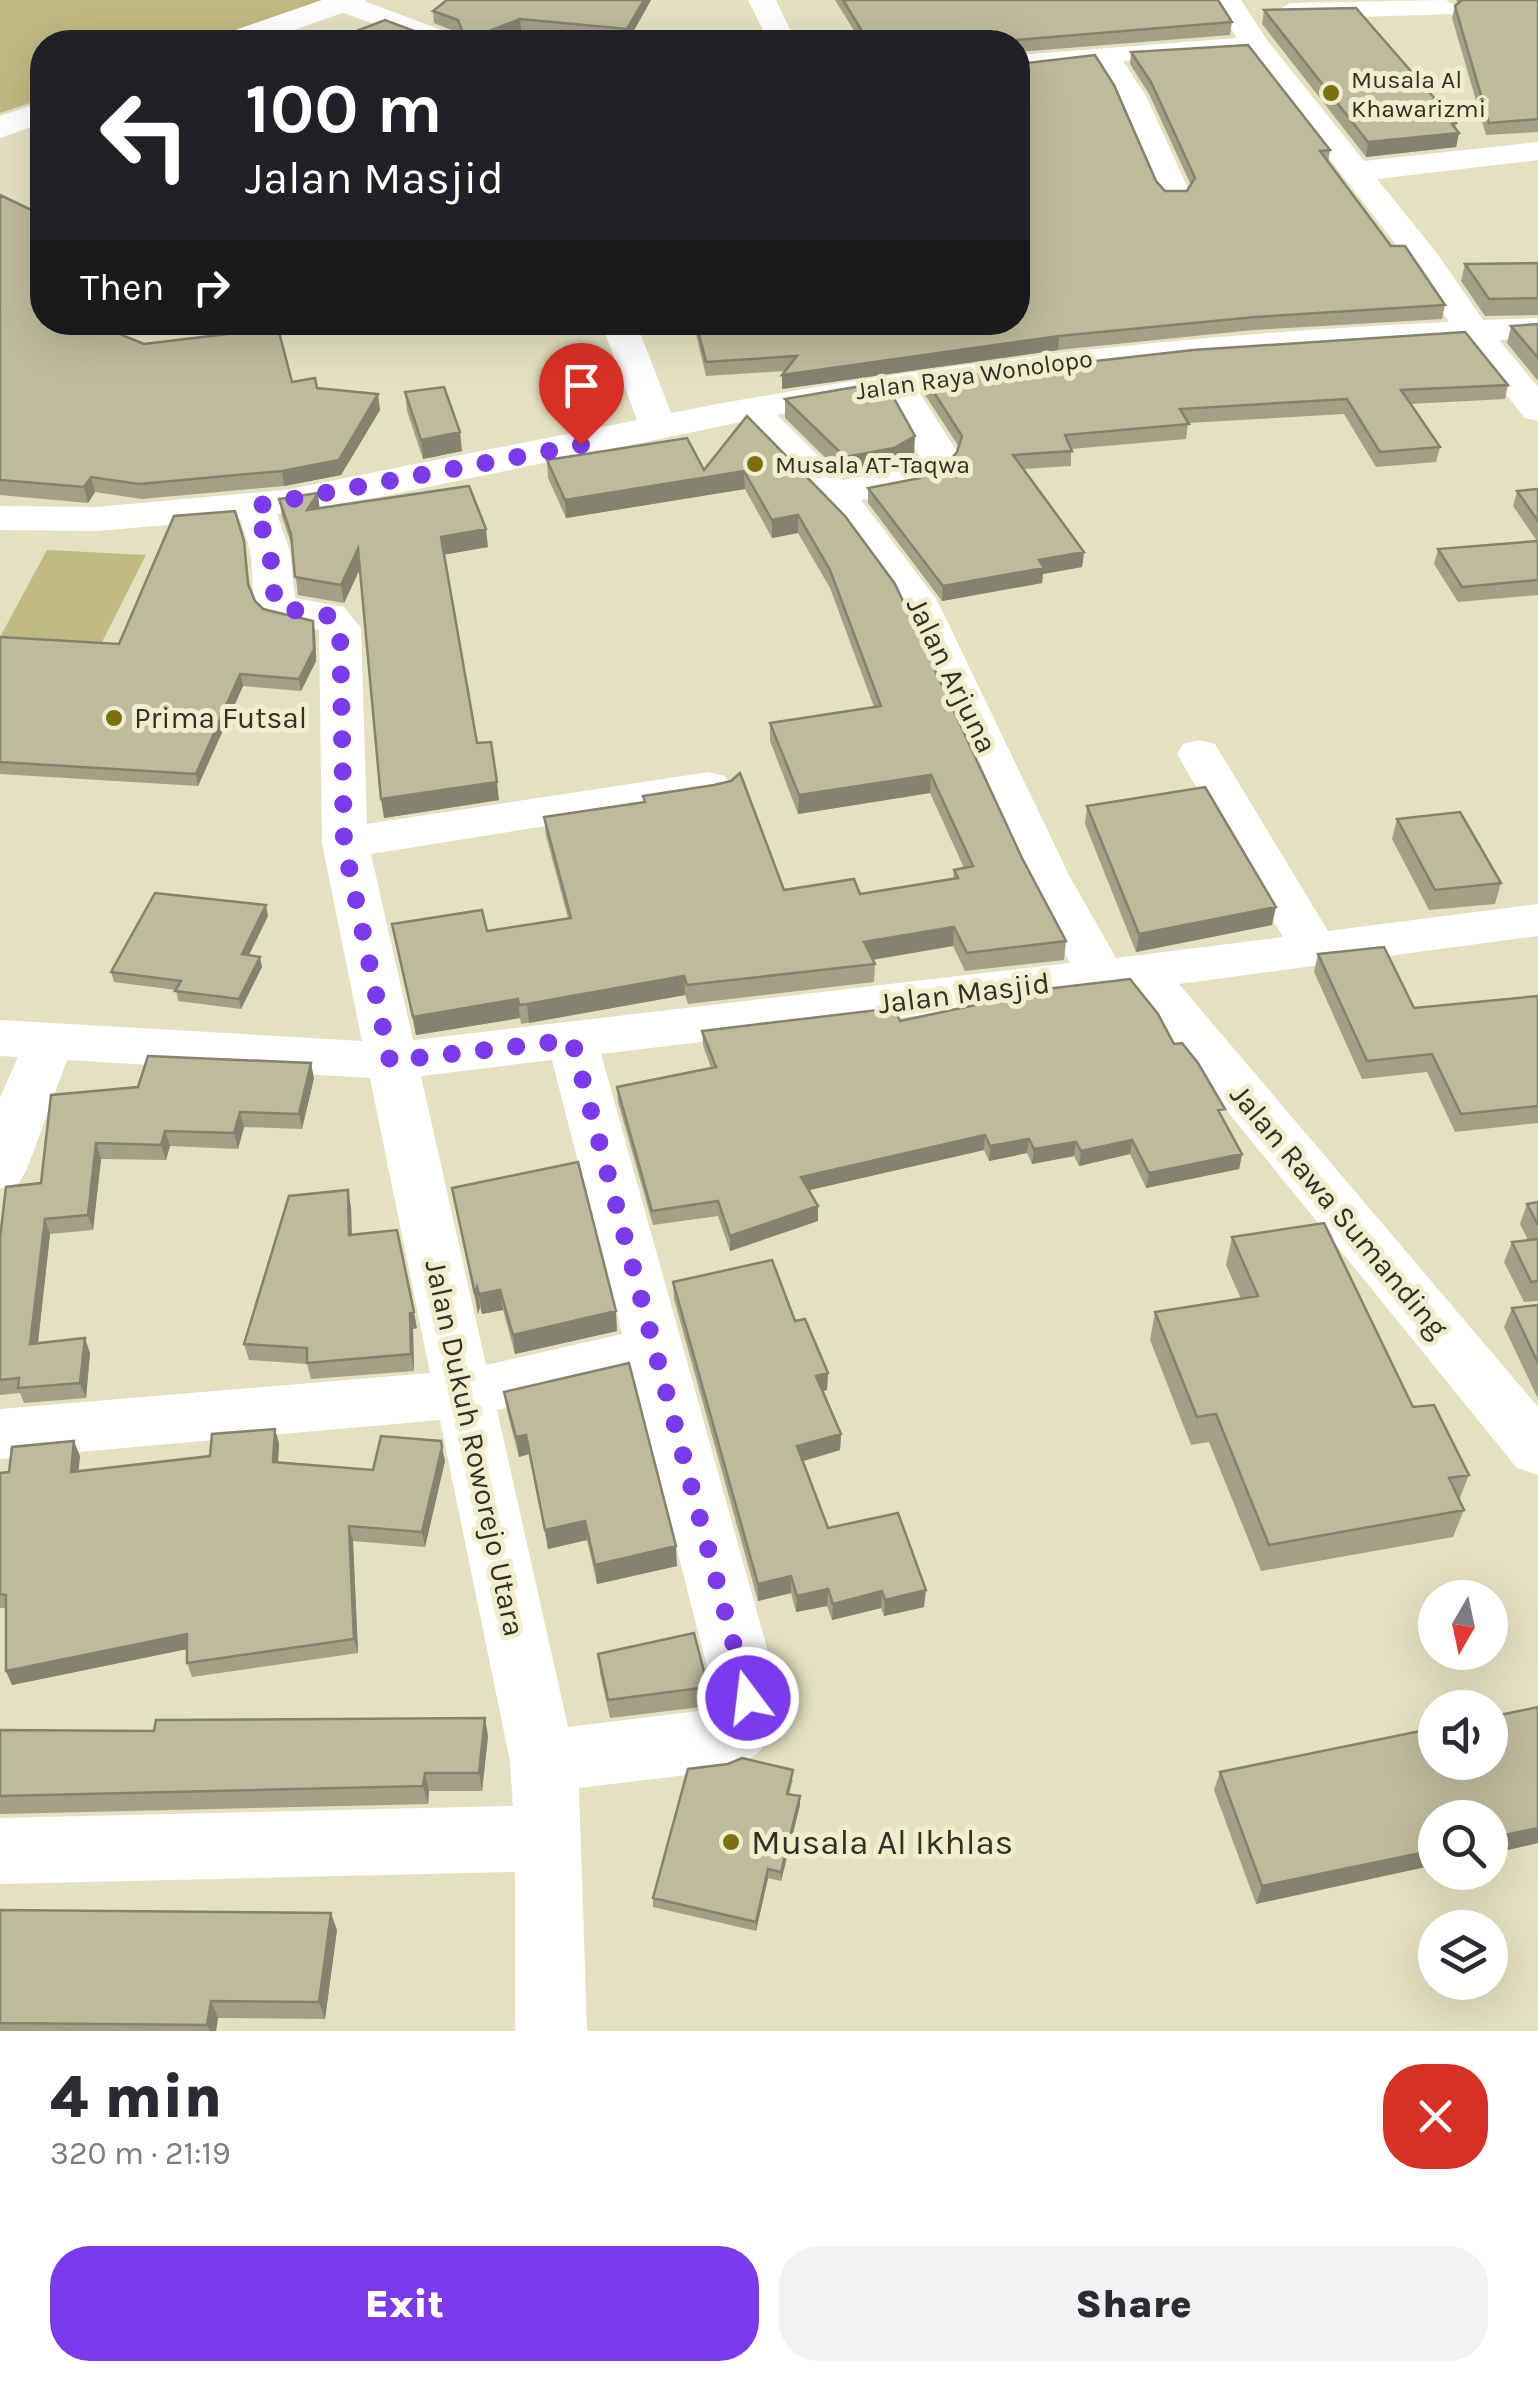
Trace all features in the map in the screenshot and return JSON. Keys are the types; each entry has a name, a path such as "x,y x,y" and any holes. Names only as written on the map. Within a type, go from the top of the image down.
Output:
{"main road":[{"path":"266,30 347,2"},
{"path":"0,128 30,117"}],"street":[{"path":"762,0 776,30"},
{"path":"347,2 418,30"},
{"path":"1231,6 1445,8"},
{"path":"1231,6 1256,45 1424,259 1472,330 1538,410"},
{"path":"1030,63 1256,45"},
{"path":"1104,54 1131,96 1174,194"},
{"path":"1354,172 1538,151"},
{"name":"Jalan Raya Wonolopo","path":"0,518 124,521 255,506 895,383 1126,353 1538,328"},
{"path":"623,335 658,430"},
{"path":"834,493 905,481 937,462 938,453 895,383"},
{"name":"Jalan Arjuna","path":"749,409 834,493 896,565 918,600 1046,875 1122,974"},
{"name":"Jalan Dukuh Roworejo Utara","path":"255,506 270,552 275,603 281,608 330,616 340,628 344,843 543,1761 550,1838 551,2031"},
{"path":"1199,754 1315,950"},
{"path":"344,843 714,786"},
{"name":"Jalan Masjid","path":"25,1040 390,1061 1538,920"},
{"name":"Jalan Rawa Sumanding","path":"1122,974 1538,1450"},
{"path":"0,1168 10,1133 25,1040"},
{"path":"543,1761 728,1739 740,1731 748,1716 748,1698 572,1040"},
{"path":"0,1434 463,1394 654,1350"},
{"path":"0,1851 550,1838"}],"shaded area":[{"path":"0,0 326,0 244,30 30,30 30,103 0,113"},
{"path":"47,550 146,555 102,642 0,637"}],"building":[{"path":"447,0 644,0 627,29 520,19 492,30 462,30 458,20 433,11"},
{"path":"843,0 1218,0 1232,22 1030,39 1030,30 861,30"},
{"path":"1462,0 1538,0 1538,119 1489,123 1455,6"},
{"path":"1356,8 1456,123 1452,124 1459,133 1368,142 1264,10"},
{"path":"385,20 411,30 359,30"},
{"path":"1248,45 1330,150 1320,151 1391,246 1405,246 1445,305 1255,317 1059,336 782,375 797,356 706,362 699,335 1030,335 1030,63 1095,55 1114,85 1156,181 1165,191 1187,191 1195,178 1151,82 1131,52"},
{"path":"0,195 30,209 30,335 122,335 144,344 219,335 280,335 292,382 315,378 317,388 378,394 339,460 282,471 139,484 91,477 84,487 0,480"},
{"path":"1538,263 1538,298 1489,299 1465,264"},
{"path":"1538,324 1538,358 1511,326"},
{"path":"1465,332 1508,385 1401,390 1440,447 1380,452 1347,399 1180,409 1189,424 1065,435 1072,451 1013,455 1084,552 1039,560 1044,568 943,586 868,488 920,478 947,464 957,452 962,436 926,380 1193,350"},
{"path":"885,382 915,436 894,448 845,457 785,399"},
{"path":"444,387 460,432 421,440 405,392"},
{"path":"747,416 845,516 895,584 1022,858 1066,941 967,953 954,927 864,942 875,964 687,985 684,976 527,1004 519,1005 518,999 413,1017 392,924 482,910 487,931 571,918 544,817 645,802 643,796 731,781 740,773 784,890 854,879 860,894 958,878 954,870 973,866 931,775 799,795 770,723 881,706 830,570 798,515 772,520 744,471 565,500 547,460 687,438 704,470"},
{"path":"469,486 486,529 441,537 477,743 491,742 497,782 381,799 358,549 341,585 295,577 291,534 279,499 318,493 307,510"},
{"path":"1538,489 1538,521 1517,491"},
{"path":"235,511 244,541 248,584 255,601 263,609 313,621 314,649 299,679 240,674 196,774 0,762 0,637 119,644 174,516"},
{"path":"1538,541 1538,580 1462,587 1438,549"},
{"path":"1205,787 1276,907 1139,934 1087,806"},
{"path":"1460,812 1501,883 1435,890 1397,819"},
{"path":"155,893 266,905 242,954 260,957 239,999 175,991 181,981 111,972"},
{"path":"1384,947 1414,1008 1538,996 1538,1106 1461,1114 1432,1054 1367,1061 1318,954"},
{"path":"1130,979 1158,1014 1174,1044 1182,1043 1198,1063 1225,1109 1218,1110 1242,1154 1149,1173 1132,1140 1081,1151 1076,1142 1034,1149 1029,1139 990,1146 985,1135 801,1177 818,1206 730,1236 718,1201 652,1211 617,1087 716,1067 702,1031 894,1008 900,1021 989,1002 986,996"},
{"path":"148,1056 311,1063 299,1114 240,1112 234,1133 165,1131 161,1145 96,1143 88,1215 45,1219 30,1344 85,1338 80,1383 18,1388 19,1378 0,1380 0,1238 6,1187 41,1183 51,1095 138,1087"},
{"path":"578,1162 616,1311 513,1335 500,1290 479,1294 477,1287 475,1294 452,1188"},
{"path":"348,1190 349,1235 397,1230 414,1312 410,1313 411,1354 307,1363 307,1348 244,1344 289,1196"},
{"path":"1538,1202 1538,1225 1527,1204"},
{"path":"1324,1223 1413,1407 1434,1405 1469,1475 1449,1478 1464,1510 1269,1545 1216,1414 1197,1417 1155,1312 1258,1296 1232,1237"},
{"path":"1538,1239 1538,1281 1531,1282 1512,1242"},
{"path":"772,1260 795,1321 805,1319 828,1373 816,1376 841,1434 797,1446 828,1528 898,1513 926,1590 885,1600 882,1591 833,1604 828,1589 797,1596 791,1576 758,1584 673,1282"},
{"path":"1538,1305 1538,1363 1512,1308"},
{"path":"629,1363 676,1546 595,1565 585,1521 545,1530 526,1435 516,1437 504,1392"},
{"path":"275,1429 273,1462 373,1470 381,1436 441,1441 422,1532 349,1526 354,1639 187,1663 187,1634 6,1671 6,1595 0,1594 0,1473 9,1472 12,1447 74,1441 71,1472 210,1456 212,1434"},
{"path":"694,1633 708,1687 608,1700 598,1654"},
{"path":"1538,1707 1538,1828 1508,1834 1508,1800 1418,1800 1418,1854 1262,1886 1220,1772 1418,1731 1418,1780 1508,1780 1508,1713"},
{"path":"485,1718 479,1773 425,1773 423,1786 0,1796 0,1730 154,1731 156,1720"},
{"name":"Musala Al Ikhlas","path":"742,1758 793,1770 787,1794 800,1796 781,1872 768,1869 756,1922 653,1898 688,1769 728,1764"},
{"path":"0,1910 331,1913 319,2002 211,2001 207,2025 0,2023"}],"place":[{"name":"Musala Al Khawarizmi","path":"1331,93"},
{"name":"Musala AT-Taqwa","path":"755,464"},
{"name":"Prima Futsal","path":"114,718"},
{"name":"Musala Al Ikhlas","path":"731,1842"}],"route":[{"path":"581,445 255,506 270,552 275,603 281,608 330,616 340,628 344,843 390,1061 572,1040 748,1698"}]}
